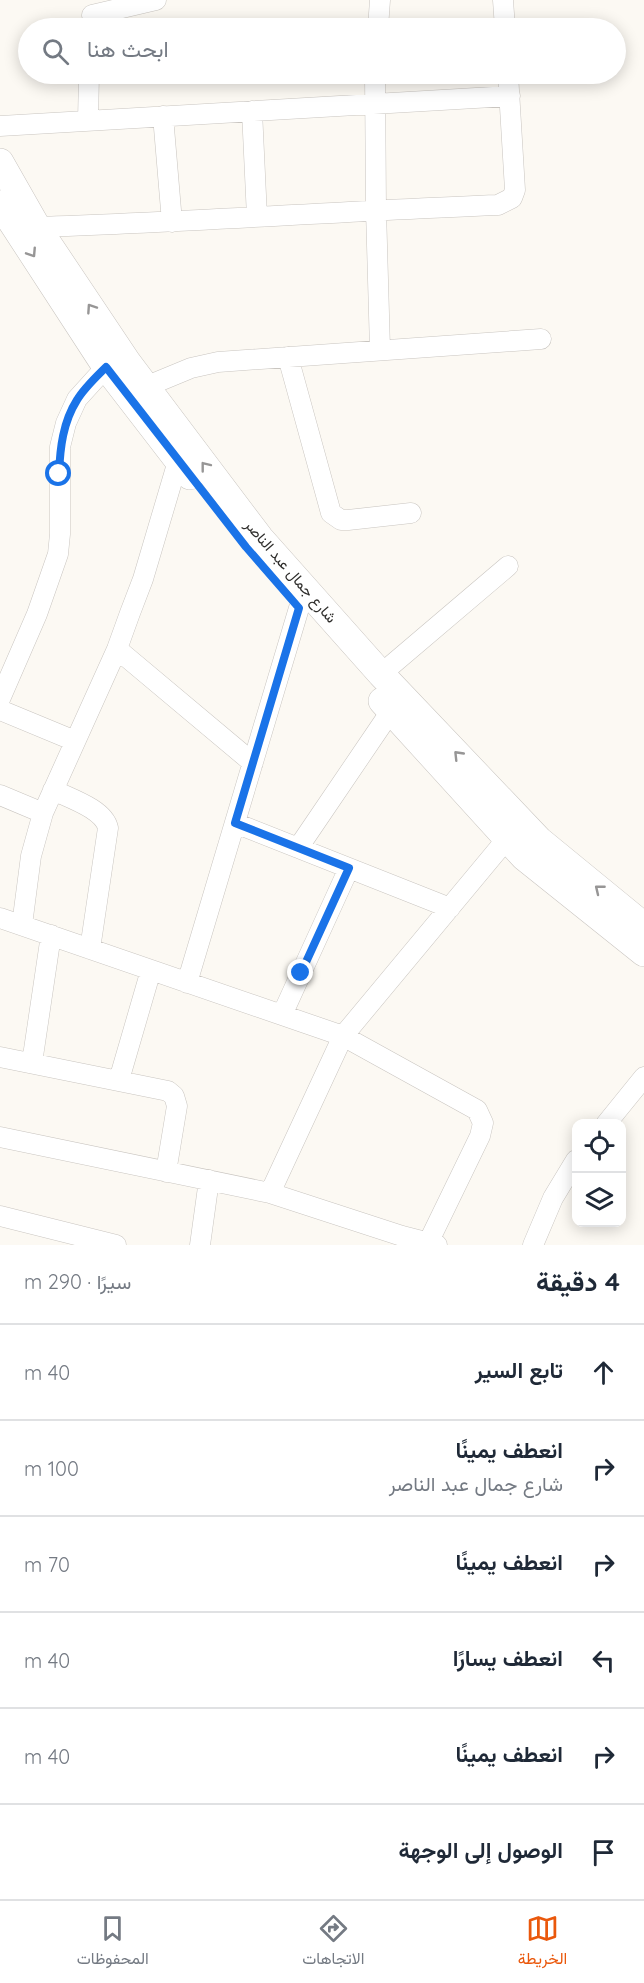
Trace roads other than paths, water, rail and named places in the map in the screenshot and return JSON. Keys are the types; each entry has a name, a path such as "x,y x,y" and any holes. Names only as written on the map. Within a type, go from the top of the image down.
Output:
{"street":[{"path":"91,14 156,0"},
{"path":"379,18 380,0"},
{"path":"503,0 504,18"},
{"path":"88,121 89,84"},
{"path":"375,84 380,349"},
{"path":"37,227 498,205 512,198 515,190 509,84"},
{"path":"0,126 510,96"},
{"path":"252,111 257,217"},
{"path":"163,116 172,222"},
{"name":"شارع جمال عبد الناصر","path":"0,162 37,227 145,387 260,538 381,674 539,840 644,926"},
{"name":"شارع جمال عبد الناصر","path":"0,204 106,367 246,547 506,840 542,874 644,953"},
{"path":"145,387 191,368 218,362 541,339"},
{"path":"288,357 331,513 341,520 411,513"},
{"path":"0,699 37,615 58,554 60,447 66,423 77,399 106,367"},
{"path":"22,925 31,856 43,813 117,648 143,579 178,461"},
{"path":"381,674 508,566"},
{"path":"187,983 299,608"},
{"path":"117,648 253,763"},
{"path":"0,710 75,741"},
{"path":"298,848 391,711"},
{"path":"53,790 103,816 108,828 90,949"},
{"path":"0,795 43,813"},
{"path":"235,823 450,908"},
{"path":"270,1193 343,1036 506,840"},
{"path":"282,1015 349,868"},
{"path":"0,918 343,1036 463,1101 477,1110 483,1123 480,1136 432,1244 402,1240 270,1193 0,1137"},
{"path":"32,1063 51,935"},
{"path":"119,1080 152,970"},
{"path":"0,1057 168,1091 176,1100 177,1106 166,1172"},
{"path":"610,1119 644,1077"},
{"path":"533,1245 553,1198 572,1167"},
{"path":"200,1245 209,1180"},
{"path":"0,1216 62,1238 116,1245"}]}
